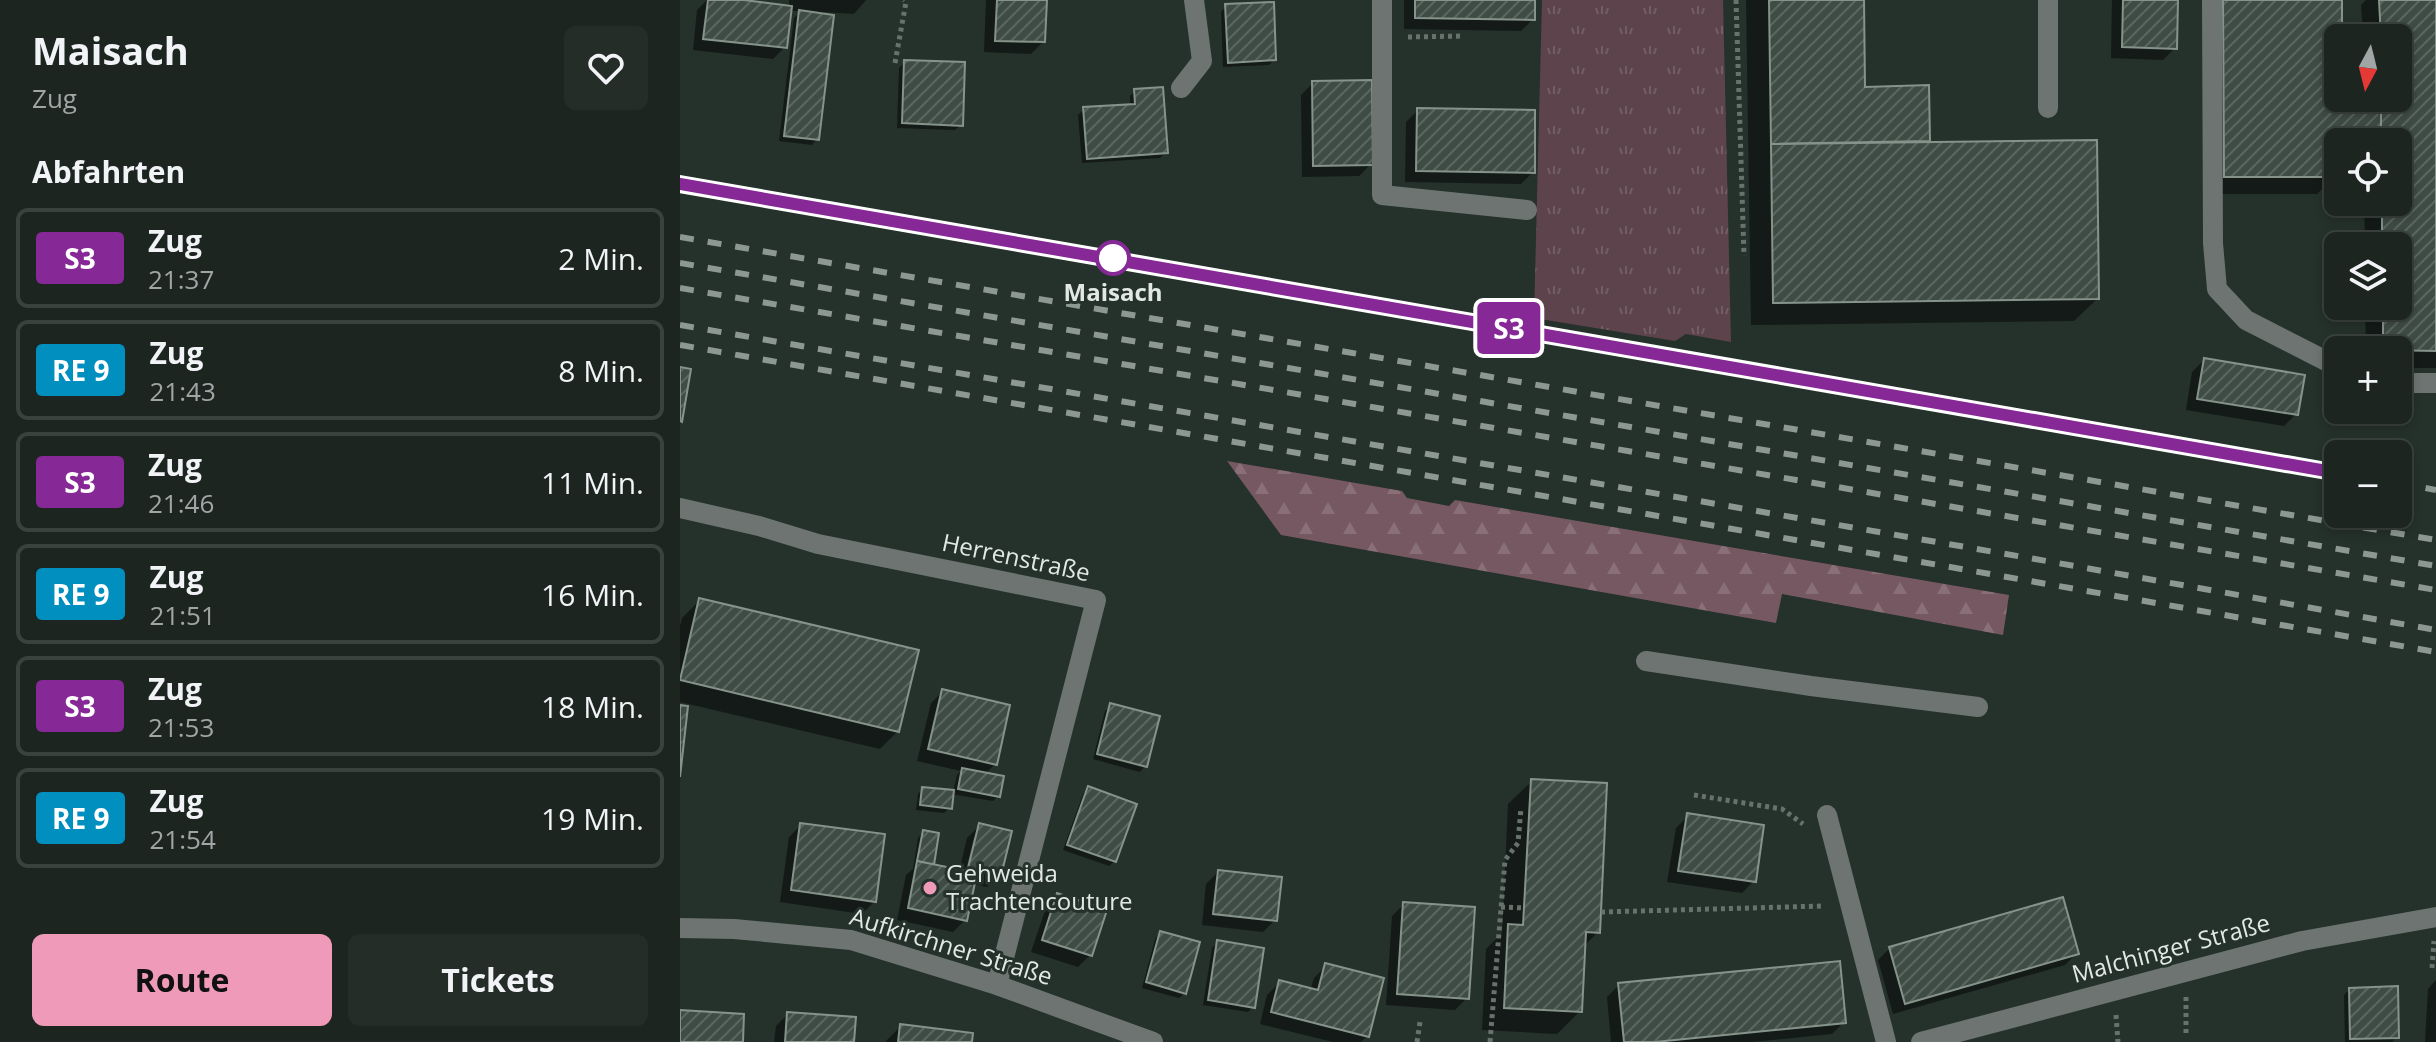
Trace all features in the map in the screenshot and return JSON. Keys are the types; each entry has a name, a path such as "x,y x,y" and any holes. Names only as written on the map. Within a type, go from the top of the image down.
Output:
{"street":[{"path":"1181,88 1202,61 1194,0"},
{"path":"1382,0 1382,195 1527,210"},
{"path":"2048,0 2048,108"},
{"path":"2212,0 2213,243 2217,289 2246,320 2324,360"},
{"path":"2412,383 2436,383"},
{"name":"Herrenstraße","path":"680,508 759,526 818,544 1096,600 997,985"},
{"path":"1646,661 1978,707"},
{"path":"1827,815 1886,1042"},
{"name":"Malchinger Straße","path":"1921,1042 2302,941 2436,917"},
{"name":"Aufkirchner Straße","path":"680,928 734,929 851,940 997,985 1153,1042"}],"path":[{"path":"895,63 904,0"},
{"path":"1736,0 1744,256"},
{"path":"1382,37 1463,36"},
{"path":"1694,795 1782,809 1836,848"},
{"path":"1490,1042 1505,860 1518,843 1521,808"},
{"path":"1601,912 1851,905"},
{"path":"1501,907 1524,908"},
{"path":"2185,972 2186,1036"},
{"path":"1417,1042 1420,1022"}],"green space":[{"path":"1542,0 1723,0 1731,342 1686,334 1675,341 1534,318"},
{"path":"1227,461 1402,491 1407,498 1449,506 1455,500 2009,595 2003,635 1782,594 1776,623 1281,535"}],"building":[{"path":"708,0 744,0 792,6 787,48 703,39"},
{"path":"997,0 1047,0 1045,42 995,41"},
{"path":"1415,0 1535,0 1535,20 1415,18"},
{"path":"1769,0 1864,0 1865,87 1929,85 1930,141 1771,144"},
{"path":"2123,0 2178,0 2177,49 2122,47"},
{"path":"2223,0 2342,0 2342,24 2324,24 2324,112 2381,112 2381,128 2324,128 2324,177 2224,177"},
{"path":"2379,0 2436,0 2436,351 2412,351 2412,336 2383,336 2383,320 2412,320 2412,232 2382,232 2382,216 2412,216 2412,128 2381,128 2381,112 2412,112 2412,24 2380,24"},
{"path":"1274,2 1276,60 1228,63 1225,4"},
{"path":"799,10 834,15 819,140 784,136"},
{"path":"904,60 965,62 963,126 902,123"},
{"path":"1372,80 1373,165 1313,166 1312,81"},
{"path":"1163,87 1168,153 1087,159 1083,107 1135,104 1134,89"},
{"path":"1417,108 1535,110 1535,173 1416,171"},
{"path":"2097,140 2099,299 1773,303 1771,144"},
{"path":"2204,358 2305,375 2298,415 2197,399"},
{"path":"680,367 691,369 682,422 680,421"},
{"path":"699,598 919,650 899,732 680,680"},
{"path":"942,689 1010,705 997,765 928,749"},
{"path":"1110,703 1160,716 1147,767 1097,754"},
{"path":"680,705 688,706 680,777"},
{"path":"962,768 1004,776 1000,797 958,789"},
{"path":"1531,779 1607,783 1600,933 1586,932 1582,1012 1504,1008 1508,924 1523,925"},
{"path":"1088,786 1137,804 1116,862 1067,845"},
{"path":"922,787 954,790 952,809 920,805"},
{"path":"1687,813 1764,825 1756,882 1678,871"},
{"path":"800,823 885,834 876,902 791,890"},
{"path":"979,823 1012,831 1001,876 968,868"},
{"path":"923,830 939,833 934,865 917,861"},
{"path":"917,861 977,873 967,921 908,908"},
{"path":"1218,870 1282,877 1277,921 1213,914"},
{"path":"1057,893 1107,910 1092,956 1042,940"},
{"path":"2063,897 2079,954 1905,1004 1889,947"},
{"path":"1403,902 1475,907 1469,999 1397,994"},
{"path":"1160,931 1200,942 1186,994 1146,982"},
{"path":"1217,940 1264,948 1255,1008 1208,1000"},
{"path":"1840,961 1846,1023 1655,1042 1624,1042 1618,983"},
{"path":"1325,963 1384,978 1369,1037 1271,1012 1279,980 1318,990"},
{"path":"2398,986 2399,1038 2350,1039 2349,988"},
{"path":"680,1010 744,1014 743,1042 680,1042"},
{"path":"787,1012 856,1017 854,1042 785,1042"},
{"path":"900,1024 973,1033 972,1042 898,1042"}],"railway":[{"path":"680,184 2324,471"},
{"path":"680,237 2436,540"},
{"path":"680,263 2436,566"},
{"path":"680,288 2436,590"},
{"path":"680,325 2436,630"},
{"path":"680,345 2436,652"},
{"path":"2412,486 2436,490"}],"train":[{"name":"S3","path":"680,184 2324,471"}],"place":[{"name":"Maisach","path":"1113,258"},
{"name":"Gehweida Trachtencouture","path":"930,888"}]}
